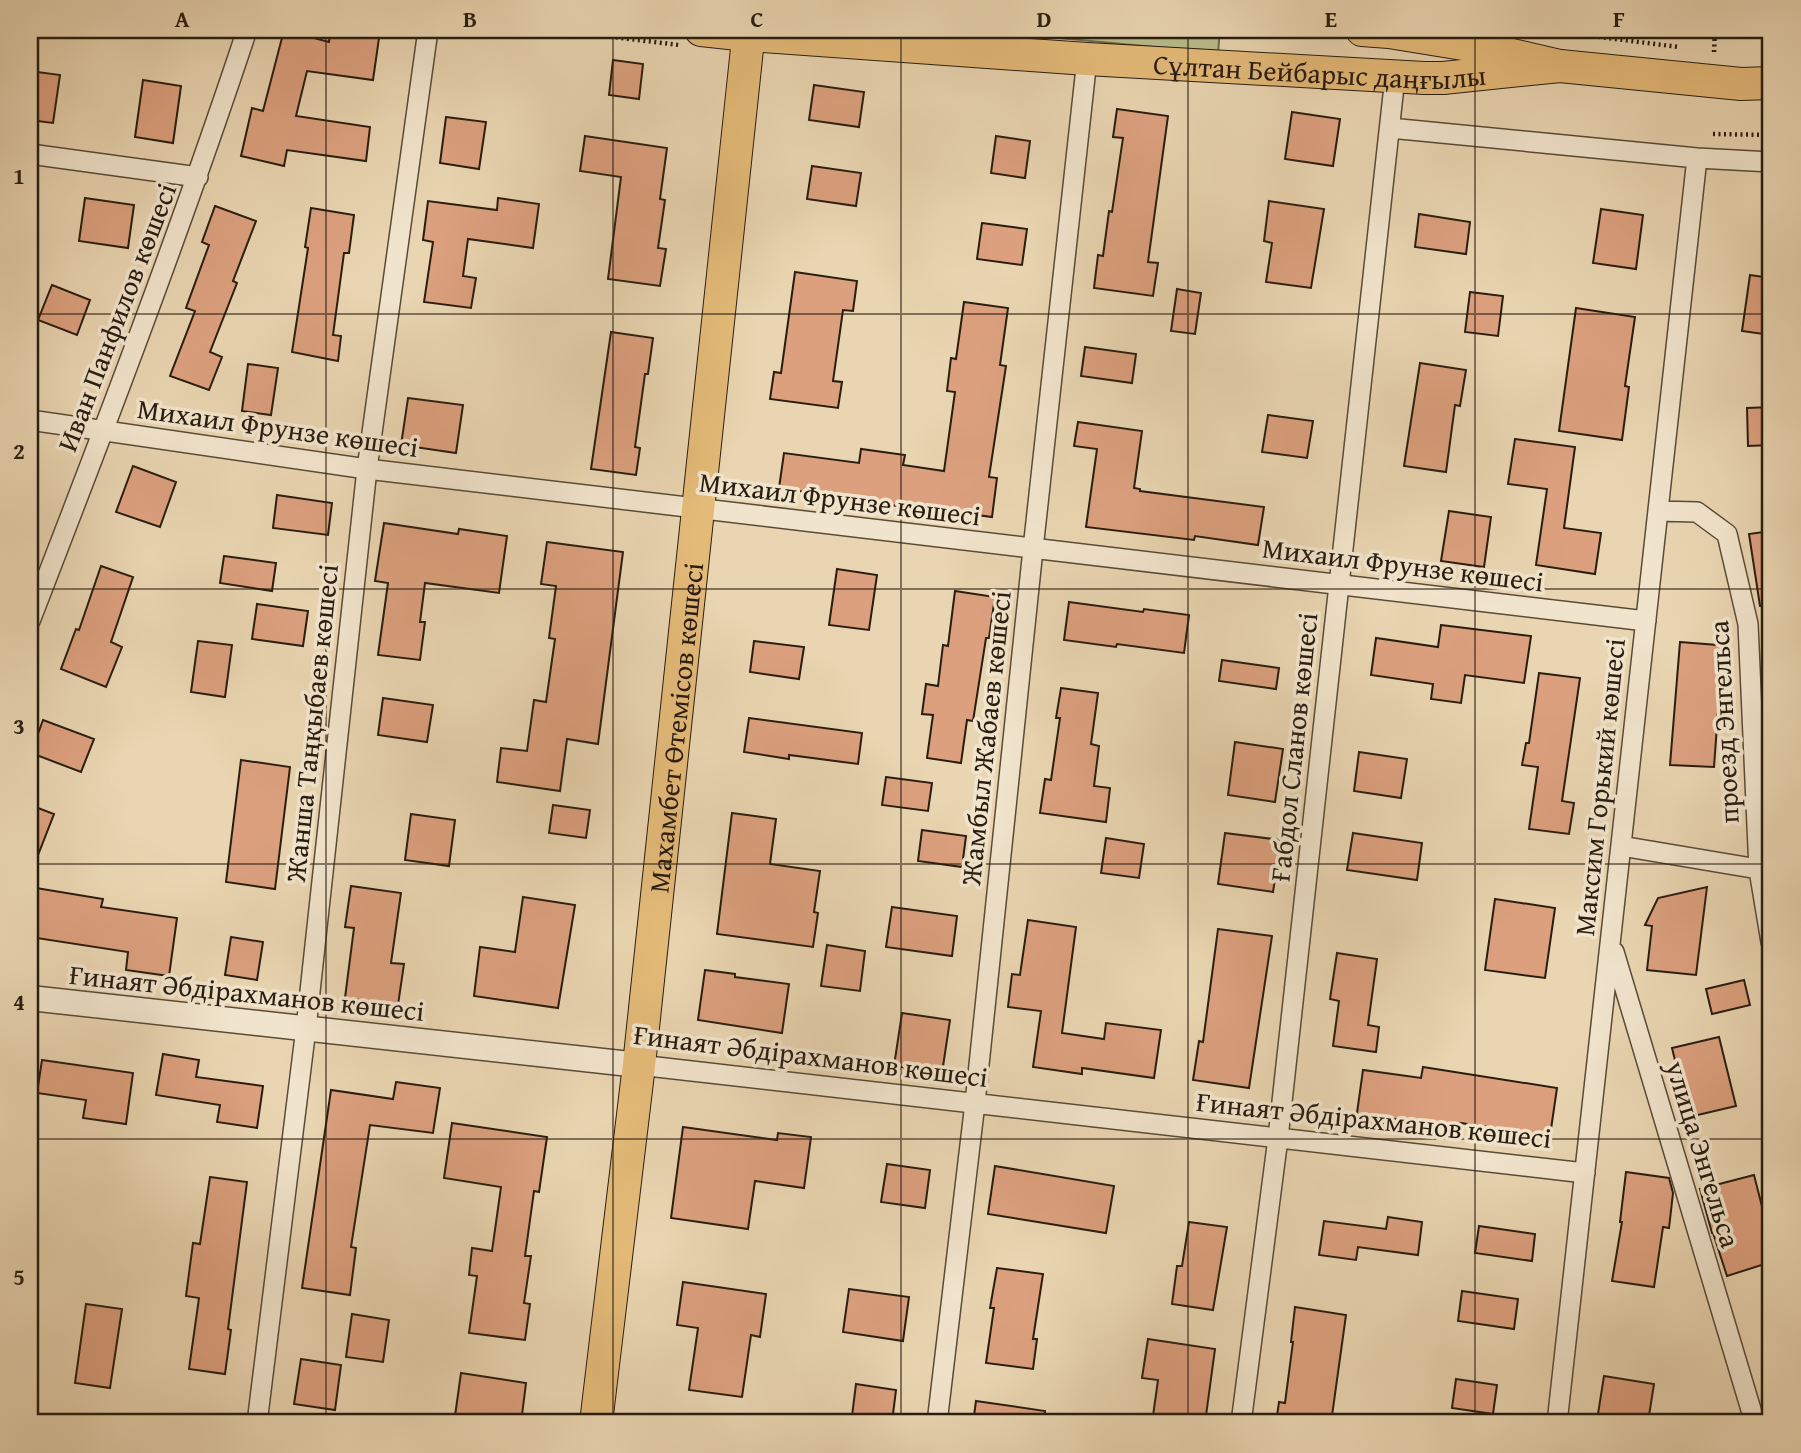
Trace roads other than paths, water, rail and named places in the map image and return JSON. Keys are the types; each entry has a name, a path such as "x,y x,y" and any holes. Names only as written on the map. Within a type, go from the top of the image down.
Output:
{"main road":[{"name":"Сұлтан Бейбарыс даңғылы","path":"701,30 1087,59 1395,77 1443,78 1560,66"},
{"name":"Сұлтан Бейбарыс даңғылы","path":"1380,31 1469,45 1560,66 1756,83"},
{"name":"Махамбет Өтемісов көшесі","path":"596,1423 639,1065 748,32"}],"street":[{"name":"Иван Панфилов көшесі","path":"30,621 198,177 247,30"},
{"name":"Жанша Таңқыбаев көшесі","path":"257,1423 306,1028 367,469 428,30"},
{"name":"Жамбыл Жабаев көшесі","path":"937,1423 975,1103 1087,59"},
{"name":"Ғабдол Сланов көшесі","path":"1241,1423 1278,1138 1395,77"},
{"path":"1390,128 1697,158 1771,162"},
{"path":"30,154 198,177"},
{"name":"Максим Горький көшесі","path":"1557,1423 1697,158"},
{"name":"Михаил Фрунзе көшесі","path":"30,420 367,469 1646,621"},
{"name":"проезд Энгельса","path":"1658,511 1696,512 1727,534 1748,624 1771,942"},
{"path":"1621,846 1765,871"},
{"name":"улица Энгельса","path":"1611,941 1755,1423"},
{"name":"Ғинаят Әбдірахманов көшесі","path":"30,998 1585,1173"}]}
